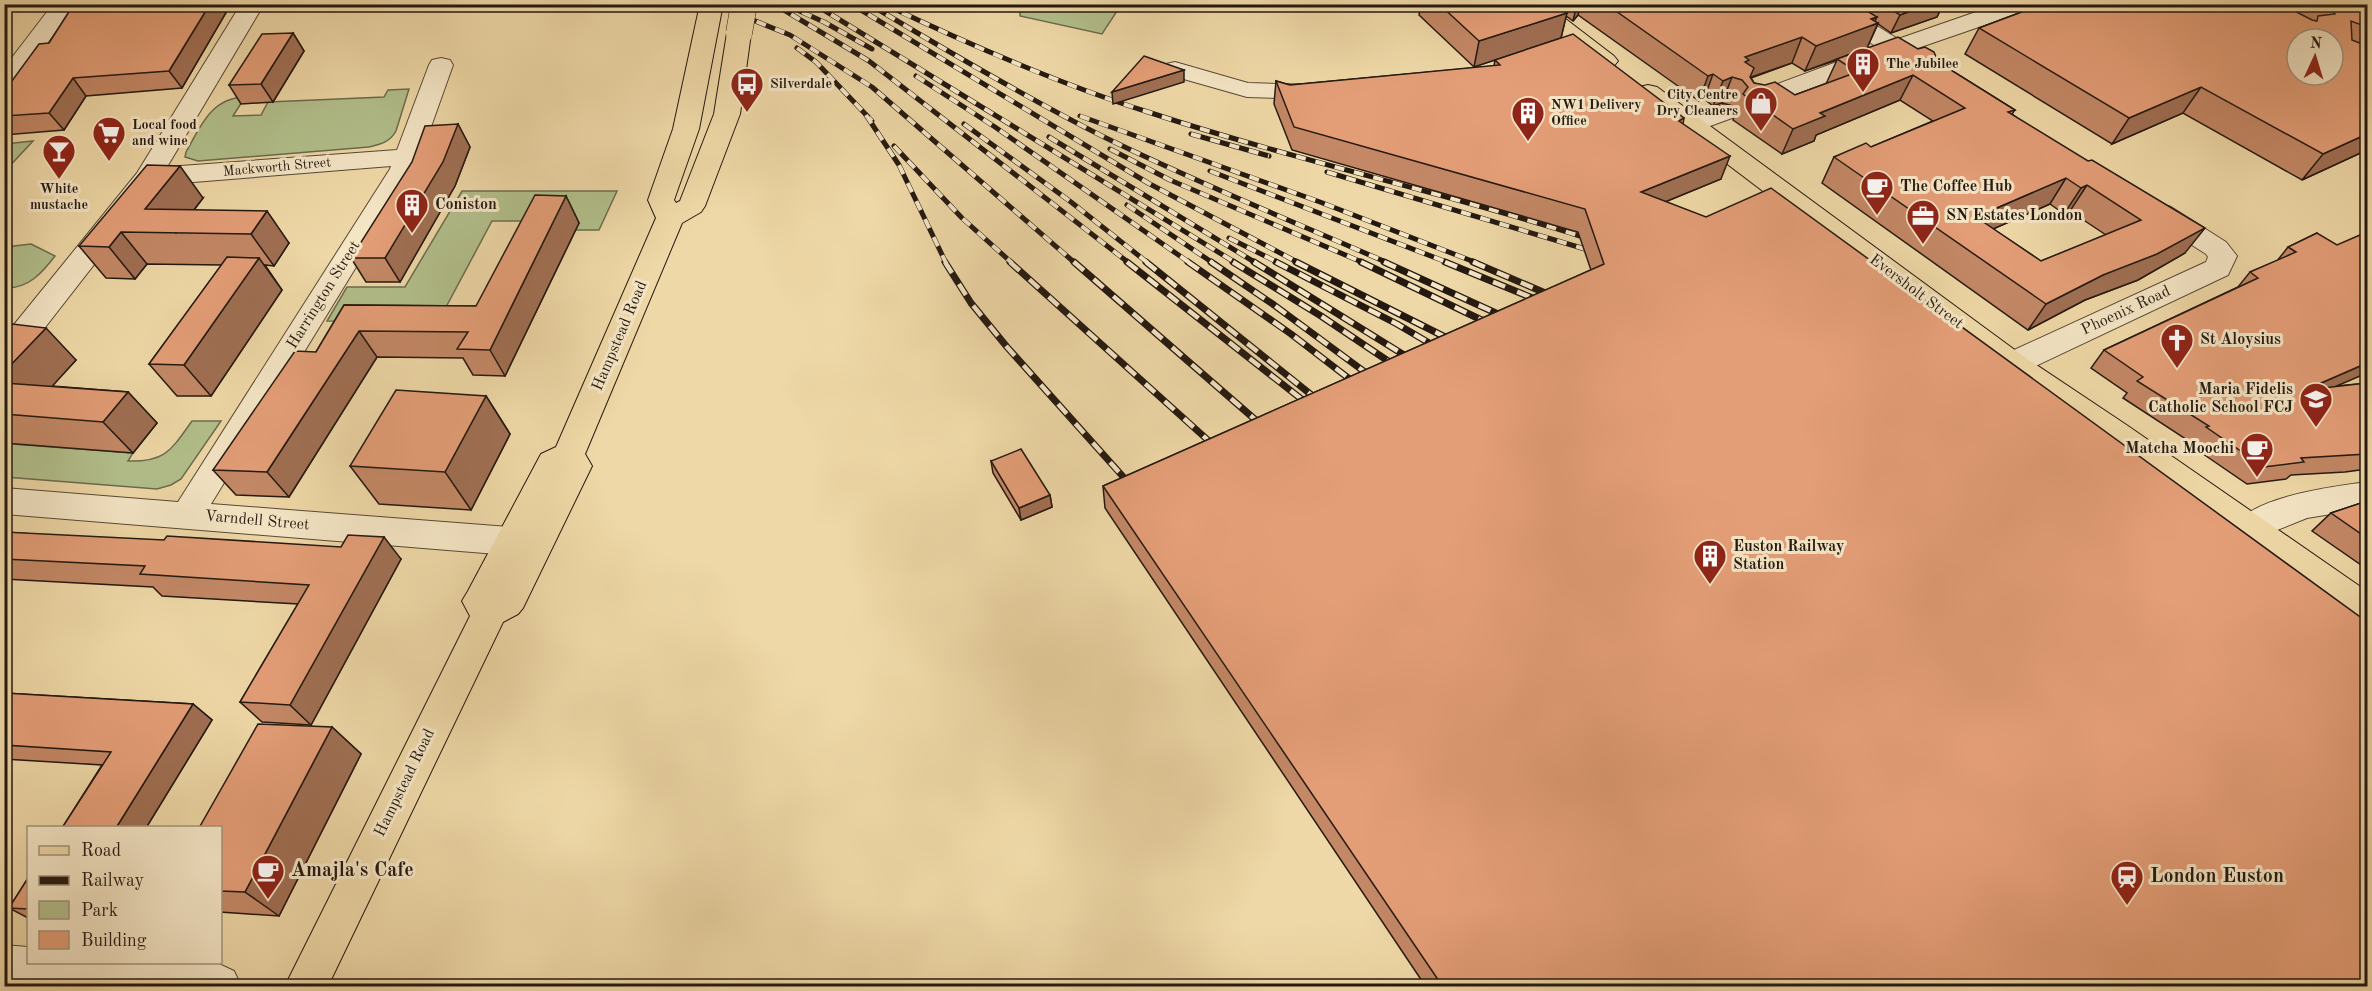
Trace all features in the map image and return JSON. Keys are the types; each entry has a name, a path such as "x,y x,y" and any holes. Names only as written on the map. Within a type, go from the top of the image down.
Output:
{"main road":[{"path":"711,9 697,85 678,157 661,200 670,218 691,206 727,114 744,4"},
{"name":"Eversholt Street","path":"1543,7 1571,46 1625,76 2012,364 2117,434 2367,611"},
{"name":"Hampstead Road","path":"490,612 481,605 480,601 552,464 569,455 670,218"},
{"name":"Hampstead Road","path":"306,987 490,612 506,604 511,598 576,466 569,455"}],"street":[{"path":"4,84 65,4"},
{"path":"4,358 148,177 253,4"},
{"path":"1824,4 1940,76"},
{"path":"1754,101 2023,4"},
{"name":"Harrington Street","path":"187,515 403,170 441,65"},
{"path":"1176,69 1247,90 1316,92 1338,90"},
{"path":"1691,125 1723,113"},
{"name":"Mackworth Street","path":"148,177 407,157"},
{"name":"Phoenix Road","path":"2012,364 2218,268 2223,256 2216,248 2141,201"},
{"path":"2250,528 2266,518 2290,510 2367,495"},
{"name":"Varndell Street","path":"4,501 510,541"},
{"path":"4,966 219,987"}],"green space":[{"path":"1020,4 1121,5 1102,34 1020,16"},
{"path":"409,89 394,135 377,145 198,161 185,157 208,115 224,102 233,99 245,97 233,116 261,115 268,102 384,97 388,90"},
{"path":"33,141 5,171 5,144"},
{"path":"462,191 617,191 599,230 545,230 549,221 492,221 438,322 327,321 347,287 405,287"},
{"path":"31,244 55,256 40,274 28,283 5,288 5,247"},
{"path":"192,421 221,421 181,479 171,485 157,489 5,477 4,438 12,444 133,453 128,461 141,461 159,456 173,447"}],"building":[{"path":"74,4 210,4 169,71 73,78 49,113 4,116 4,84 9,85 39,44 49,43"},
{"path":"1439,4 1556,4 1567,13 1479,41"},
{"path":"1606,4 1780,4 1785,8 1796,4 1856,4 1877,17 1871,19 1878,23 1816,46 1802,37 1745,57 1749,60 1745,62 1754,68 1750,77 1754,83 1765,85 1775,82 1795,95 1857,72 1837,59 1898,37 1918,49 1925,47 1934,52 1938,62 2015,110 2008,112 2205,228 2157,254 2103,275 2046,304 1834,157 1866,143 1871,147 1965,108 1913,75 1820,113 1825,116 1793,129 1743,94 1748,87 1742,80 1732,77 1723,81 1713,74 1708,76","holes":["2066,178 2081,188 2087,185 2141,220 2041,261 1976,217"]},
{"path":"1883,4 1929,4 1900,15"},
{"path":"2043,4 2281,4 2317,21 2318,16 2335,14 2326,4 2363,4 2367,7 2367,27 2351,21 2352,40 2367,46 2367,134 2323,154 2201,87 2129,118 1979,28"},
{"path":"293,33 261,84 229,85 262,34"},
{"name":"Euston Railway Station","path":"1573,34 1684,118 1679,121 1730,156 1641,192 1706,217 1771,188 2367,622 2367,987 1443,987 1103,486 1604,264 1585,209 1294,127 1276,81 1290,85 1500,65 1495,60"},
{"path":"1144,56 1184,70 1112,92"},
{"path":"458,124 443,162 385,258 351,258 412,162 425,126"},
{"path":"147,165 180,166 145,209 267,211 251,234 121,232 109,247 79,246"},
{"path":"535,195 566,196 490,350 457,349 468,332 359,331 267,472 213,470 295,351 316,352 344,305 476,306"},
{"path":"2367,232 2367,363 2305,390 2367,383 2367,454 2301,458 2304,462 2264,467 2206,427 2209,426 2137,381 2143,377 2104,350 2258,278 2250,272 2296,252 2288,247 2317,233 2337,245"},
{"path":"227,257 259,258 184,365 149,364"},
{"path":"12,324 46,328 4,372 4,332"},
{"path":"4,383 128,392 103,422 4,414"},
{"path":"396,390 486,396 445,472 350,466"},
{"path":"1021,449 1050,495 1019,508 991,461"},
{"path":"2367,501 2367,538 2331,513"},
{"path":"4,532 164,540 167,536 341,547 348,535 384,537 290,705 240,702 309,585 140,574 145,566 4,559"},
{"path":"4,693 193,704 117,826 63,826 111,752 4,745"},
{"path":"258,724 332,727 245,892 222,891 222,826 200,826"},
{"path":"27,880 27,909 9,908"}],"railway":[{"path":"722,4 739,15"},
{"path":"774,4 869,61 1129,263"},
{"path":"784,4 824,22 872,49"},
{"path":"814,4 1236,263"},
{"path":"851,4 1148,183 1299,263"},
{"path":"869,4 986,73 1106,138 1211,187 1388,263"},
{"path":"884,4 1014,63 1114,101 1256,145 1580,236"},
{"path":"739,15 790,35 872,87 1075,263"},
{"path":"739,15 745,18"},
{"path":"797,48 816,62 872,121"},
{"path":"916,76 995,127 1190,263"},
{"path":"866,115 899,165 946,263"},
{"path":"1080,116 1320,202 1477,263"},
{"path":"964,124 1071,202 1148,263"},
{"path":"1191,134 1269,156"},
{"path":"1049,137 1256,263"},
{"path":"894,146 962,218 1012,263"},
{"path":"1110,149 1170,180 1364,263"},
{"path":"1210,171 1449,263"},
{"path":"1327,172 1585,249"},
{"path":"1127,205 1213,263"},
{"path":"1229,238 1279,263"},
{"path":"945,262 971,303 1007,347 1135,490"},
{"path":"1010,262 1220,451"},
{"path":"1074,262 1266,429"},
{"path":"1127,262 1314,409"},
{"path":"1146,262 1324,405"},
{"path":"1188,262 1291,334 1360,387"},
{"path":"1211,262 1377,381"},
{"path":"1233,262 1321,316 1400,369"},
{"path":"1254,262 1417,363"},
{"path":"1276,262 1397,324 1441,350"},
{"path":"1296,262 1459,344"},
{"path":"1361,262 1494,326"},
{"path":"1384,262 1509,319"},
{"path":"1445,262 1547,304"},
{"path":"1473,262 1557,298"}],"place":[{"name":"The Jubilee","path":"1863,93"},
{"name":"Silverdale","path":"747,113"},
{"name":"City Centre Dry Cleaners","path":"1761,132"},
{"name":"NW1 Delivery Office","path":"1528,142"},
{"name":"Local food and wine","path":"109,162"},
{"name":"White mustache","path":"59,180"},
{"name":"The Coffee Hub","path":"1877,216"},
{"name":"Coniston","path":"412,234"},
{"name":"SN Estates London","path":"1923,245"},
{"name":"St Aloysius","path":"2177,369"},
{"name":"Maria Fidelis Catholic School FCJ","path":"2316,428"},
{"name":"Matcha Moochi","path":"2257,478"},
{"name":"Euston Railway Station","path":"1710,585"},
{"name":"Amajla's Cafe","path":"268,900"},
{"name":"London Euston","path":"2127,906"}]}
